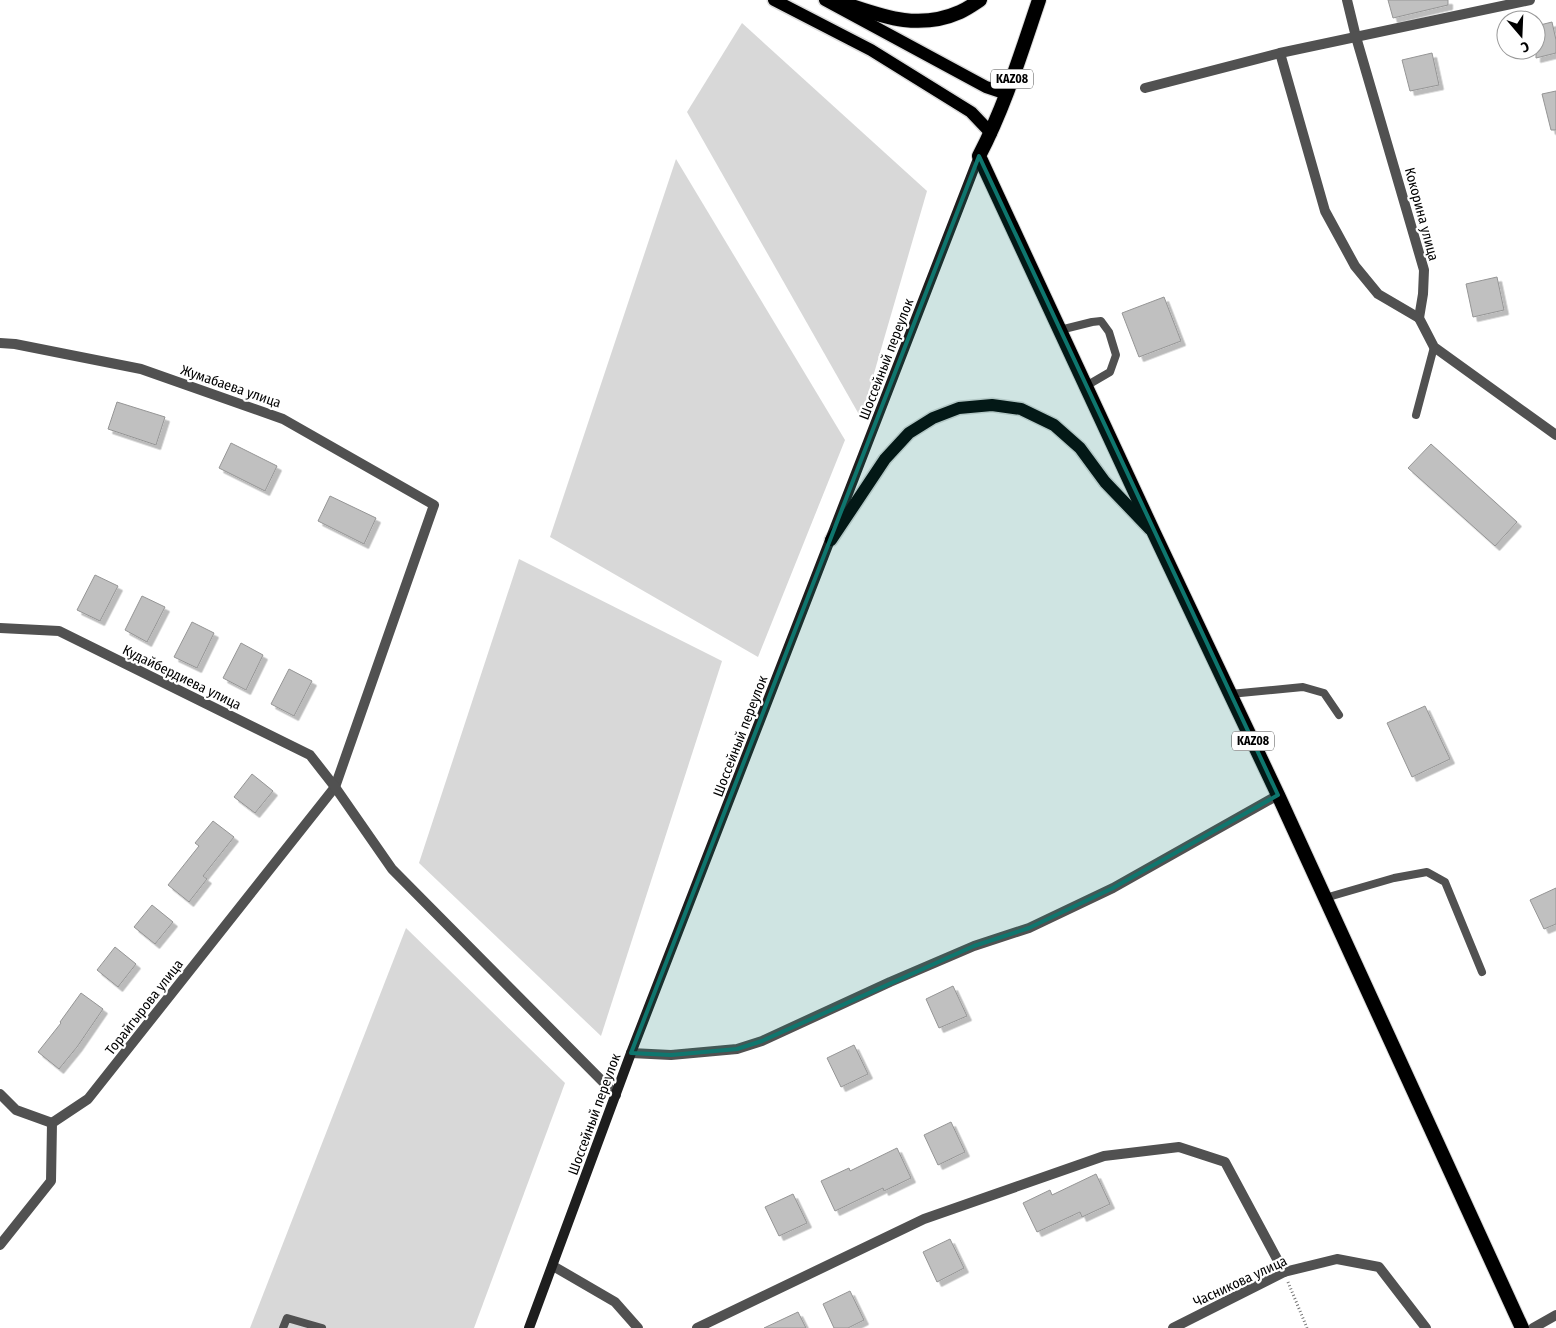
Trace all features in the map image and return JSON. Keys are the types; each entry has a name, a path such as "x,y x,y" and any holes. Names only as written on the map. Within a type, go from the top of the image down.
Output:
{"highway":[{"path":"834,0 899,20 932,21 961,12 980,0"},
{"name":"KAZ08","path":"1038,0 1007,94 992,133 980,156 1278,795 1522,1328"}],"main road":[{"path":"774,0 871,50 971,112 992,133"},
{"path":"826,0 986,87 1007,94"},
{"name":"Шоссейный переулок","path":"529,1328 631,1053 980,156"},
{"path":"831,540 885,459 909,433 933,418 959,408 992,405 1021,409 1054,424 1080,448 1105,482 1154,532"}],"street":[{"name":"Кокорина улица","path":"1347,0 1424,270 1419,318"},
{"path":"1145,88 1280,53 1530,0"},
{"path":"1280,53 1325,211 1355,266 1378,294 1419,318 1434,348 1556,435"},
{"name":"Жумабаева улица","path":"0,343 15,344 140,369 283,419 434,505"},
{"name":"Торайгырова улица","path":"52,1123 88,1099 335,787 434,505"},
{"name":"Кудайбердиева улица","path":"0,628 59,632 310,755 335,787 392,869 616,1095"},
{"path":"631,1053 671,1055 737,1049 762,1041 974,946 1029,928 1113,888 1278,795"},
{"path":"0,1094 16,1110 52,1123 51,1181 0,1245"},
{"path":"696,1328 924,1219 1104,1156 1179,1147 1225,1162 1284,1272"},
{"name":"Часникова улица","path":"1173,1328 1284,1272 1337,1259 1379,1267 1426,1328"},
{"path":"553,1266 615,1302 638,1328"},
{"path":"1533,1328 1556,1315"}],"lane":[{"path":"1060,330 1101,321 1109,332 1116,355 1110,372 1086,386"},
{"path":"1416,414 1434,348"},
{"path":"1230,694 1303,687 1324,693 1339,715"},
{"path":"1325,898 1394,878 1427,872 1445,882 1482,972"},
{"path":"283,1328 287,1318 322,1328"}],"path":[{"path":"1284,1272 1306,1328"}],"highlighted area":[{"path":"979,156 1278,795 1113,888 1029,928 974,946 762,1041 737,1049 671,1055 631,1053"}],"shaded area":[{"path":"742,23 927,191 861,418 687,112"},
{"path":"676,159 845,440 758,657 550,537"},
{"path":"519,559 722,661 601,1036 419,863"},
{"path":"406,928 565,1083 474,1328 250,1328"}],"building":[{"path":"1388,0 1448,0 1448,5 1393,18"},
{"path":"1552,22 1556,40 1556,53 1546,56 1546,24"},
{"path":"1432,53 1439,85 1410,91 1402,60"},
{"path":"1556,91 1556,130 1551,130 1542,94"},
{"path":"1497,277 1504,310 1473,317 1466,284"},
{"path":"1164,297 1181,341 1139,357 1122,313"},
{"path":"117,402 165,417 156,445 108,429"},
{"path":"231,443 277,466 265,491 219,468"},
{"path":"1431,444 1517,522 1495,546 1408,468"},
{"path":"330,496 376,518 364,544 318,521"},
{"path":"95,575 118,586 100,621 77,610"},
{"path":"142,596 165,607 147,642 125,630"},
{"path":"192,622 214,633 197,668 174,657"},
{"path":"241,643 263,655 246,690 223,678"},
{"path":"289,669 312,681 294,716 271,704"},
{"path":"1425,706 1450,759 1412,777 1387,723"},
{"path":"252,774 273,791 255,813 234,797"},
{"path":"213,821 234,837 203,876 207,879 189,902 168,885 199,846 195,843"},
{"path":"1556,888 1556,924 1544,929 1530,900"},
{"path":"152,905 173,922 155,944 134,927"},
{"path":"115,947 136,964 118,987 97,970"},
{"path":"953,986 967,1016 939,1028 926,999"},
{"path":"81,993 103,1009 77,1047 59,1069 38,1052 61,1023"},
{"path":"854,1045 868,1074 841,1087 827,1058"},
{"path":"951,1122 965,1152 938,1165 924,1135"},
{"path":"897,1148 911,1178 884,1191 883,1188 835,1211 821,1181 849,1168 850,1171"},
{"path":"1096,1174 1110,1204 1082,1217 1080,1212 1037,1232 1023,1203 1050,1190 1052,1195"},
{"path":"793,1194 807,1223 779,1236 765,1207"},
{"path":"950,1239 964,1268 937,1282 923,1252"},
{"path":"850,1291 864,1320 848,1328 834,1328 823,1304"},
{"path":"798,1312 806,1328 764,1328"}]}
